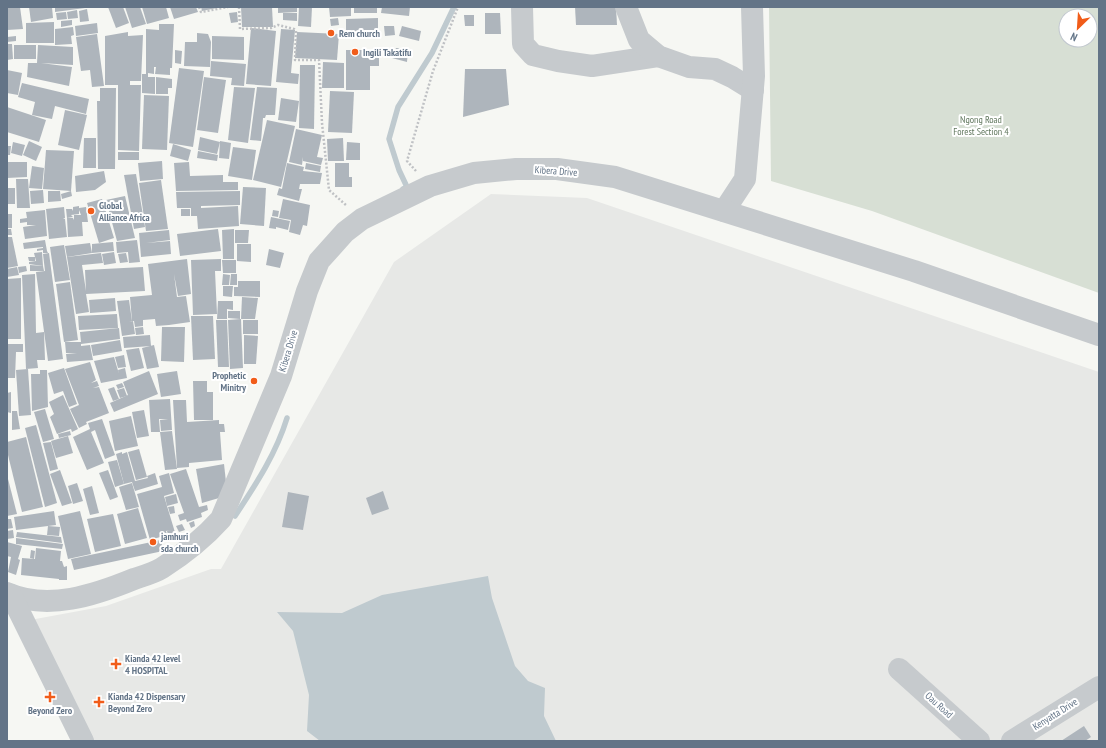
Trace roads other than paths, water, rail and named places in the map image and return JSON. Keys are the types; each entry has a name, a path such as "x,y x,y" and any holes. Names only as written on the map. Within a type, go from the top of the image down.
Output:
{"street":[{"path":"522,7 523,44 532,55 558,61 592,66 658,56"},
{"path":"626,7 639,40 658,56 689,67 715,69 732,77 753,90"},
{"path":"724,212 746,179 753,90 752,7"},
{"name":"Kibera Drive","path":"8,595 36,601 70,600 114,587 161,568 207,534 221,519 281,376 307,291 319,261 345,232 362,219 430,186 474,173 516,169 557,169 615,177 921,273 1099,336"},
{"path":"8,595 83,741"},
{"name":"Oau Road","path":"899,669 979,741"},
{"name":"Kenyatta Drive","path":"1012,741 1099,687"}],"waterway":[{"path":"403,189 407,187 399,170 389,139 398,107 432,53 454,7"},
{"path":"235,516 258,480 271,456 287,418"}],"place":[{"name":"Rem church","path":"331,33"},
{"name":"Ingili Takatifu","path":"355,52"},
{"name":"Global Alliance Africa","path":"91,211"},
{"name":"Prophetic Minitry","path":"254,381"},
{"name":"jamhuri sda church","path":"153,542"},
{"name":"Kianda 42 level 4 HOSPITAL","path":"116,664"},
{"name":"Beyond Zero","path":"50,697"},
{"name":"Kianda 42 Dispensary Beyond Zero","path":"99,702"}],"park label":[{"name":"Ngong Road Forest Section 4","path":"981,124"}]}
